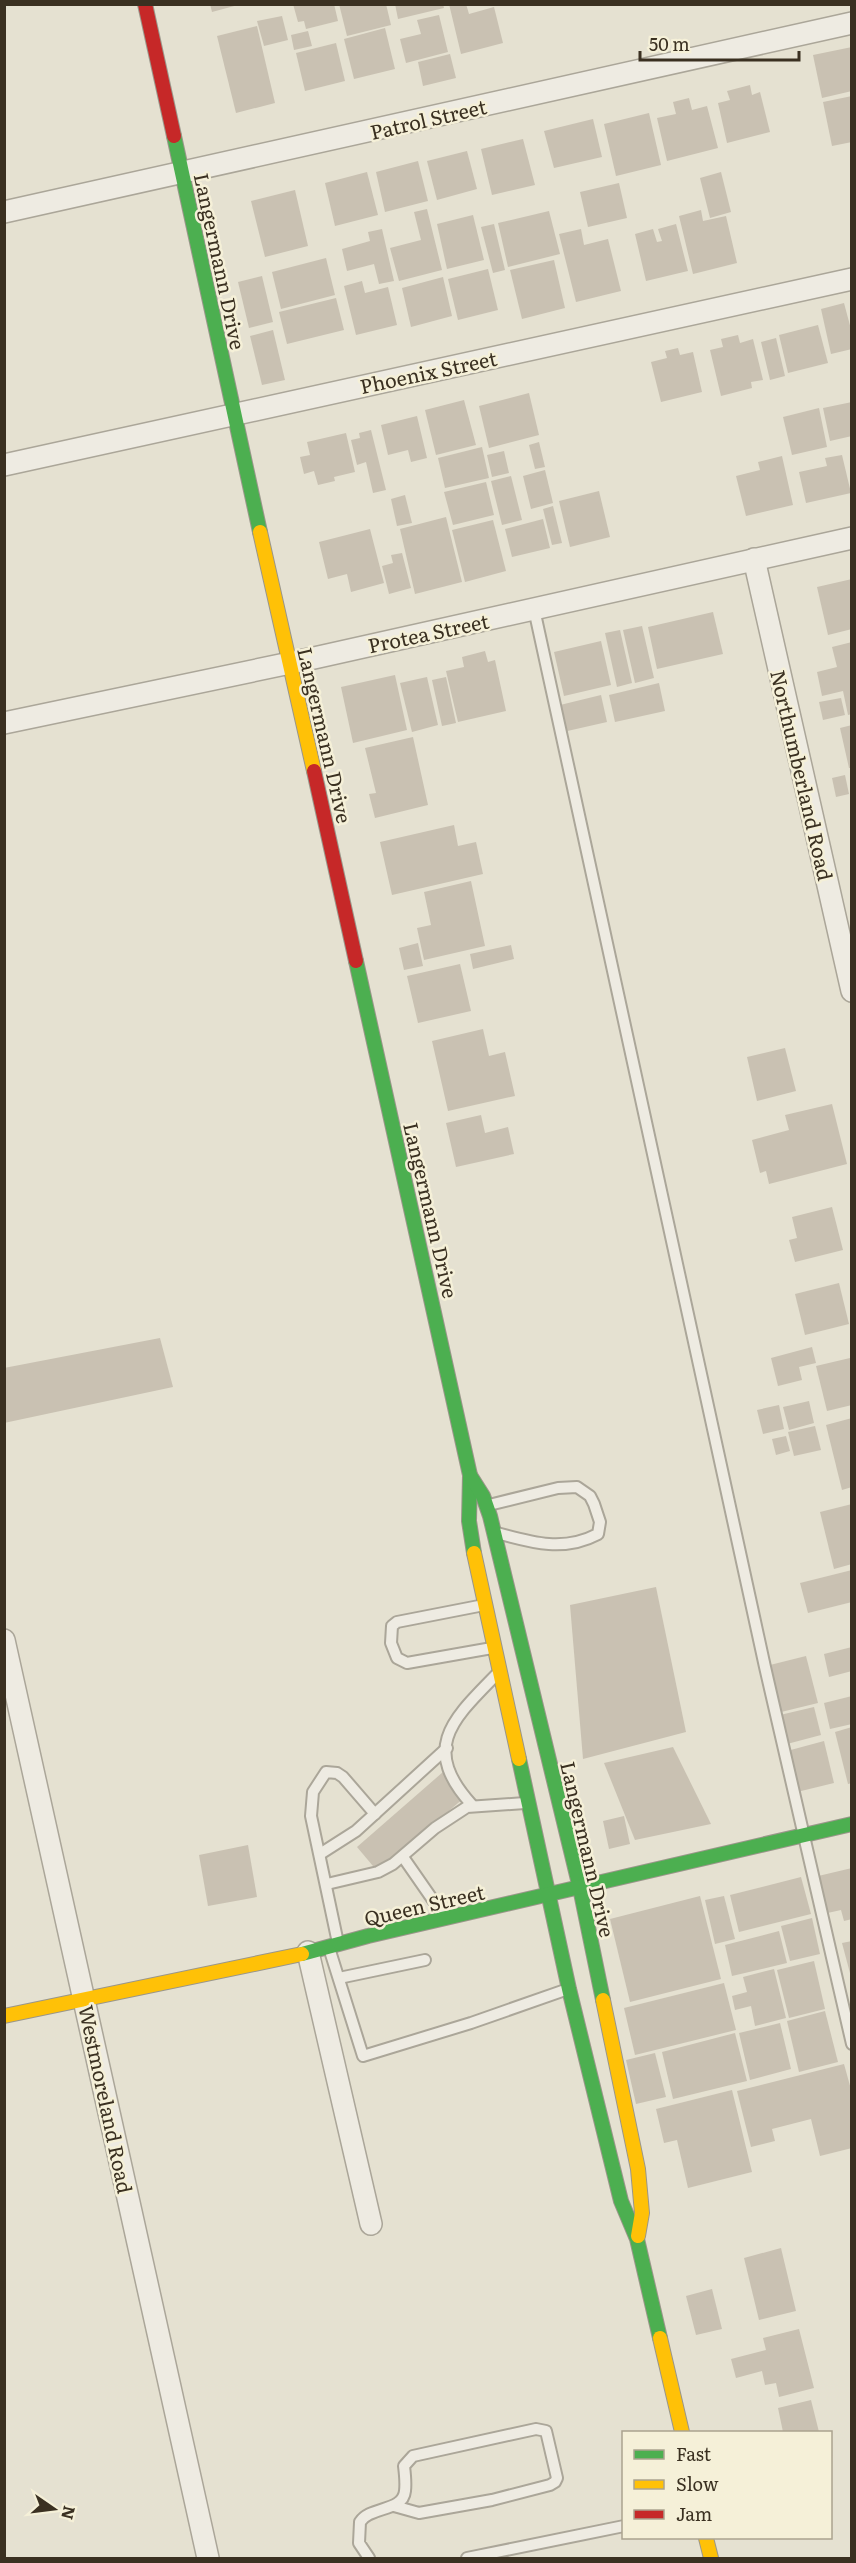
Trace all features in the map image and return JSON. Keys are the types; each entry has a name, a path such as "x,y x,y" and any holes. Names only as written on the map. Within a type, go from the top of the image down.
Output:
{"main road":[{"name":"Langermann Drive","path":"145,4 234,413 447,1363 470,1475 469,1521 485,1605 569,1989 621,2201 637,2239 682,2431"},
{"name":"Langermann Drive","path":"470,1475 486,1506 494,1532 580,1888 638,2169 642,2213 637,2239"},
{"name":"Queen Street","path":"4,2016 308,1952 852,1824"},
{"path":"706,2539 711,2559"}],"street":[{"name":"Patrol Street","path":"4,212 852,23"},
{"name":"Phoenix Street","path":"4,465 852,279"},
{"name":"Protea Street","path":"4,723 290,663 852,538"},
{"name":"Northumberland Road","path":"754,560 852,992"},
{"name":"Westmoreland Road","path":"4,1640 208,2559"},
{"path":"308,1952 371,2224"}],"lane":[{"path":"534,609 803,1835 852,2044"},
{"path":"486,1506 558,1488 577,1487 590,1496 600,1522 598,1534 560,1546 539,1544 494,1532"},
{"path":"485,1605 397,1623 392,1626 391,1643 397,1658 407,1663 494,1648"},
{"path":"472,1805 451,1775 447,1738 454,1719 499,1672"},
{"path":"320,1854 341,1842 375,1814 447,1748"},
{"path":"375,1814 337,1773 326,1772 315,1787 311,1799 311,1816 327,1884 339,1978 363,2056 471,2023 569,1989"},
{"path":"327,1884 378,1872 403,1857 435,1828 460,1810 472,1805 529,1803"},
{"path":"403,1857 446,1918"},
{"path":"339,1978 425,1960"},
{"path":"369,2559 360,2543 360,2522 368,2513 394,2506 419,2513 492,2500 555,2482 557,2478 546,2431 536,2429 413,2456 404,2466 405,2493 394,2506"},
{"path":"467,2559 622,2526"}],"building":[{"path":"210,4 238,4 238,5 212,12"},
{"path":"293,4 334,4 338,21 306,29 304,21 298,22"},
{"path":"339,4 386,4 391,25 347,36"},
{"path":"395,4 443,4 444,8 398,19"},
{"path":"449,4 466,4 469,14 494,7 503,43 461,54"},
{"path":"439,15 448,52 406,63 400,39 421,34 417,20"},
{"path":"282,16 288,40 264,46 257,21"},
{"path":"257,26 275,103 236,113 217,36"},
{"path":"385,28 395,69 354,79 344,39"},
{"path":"308,31 312,46 294,50 291,35"},
{"path":"336,43 345,81 305,91 296,53"},
{"path":"852,47 852,91 822,98 813,55"},
{"path":"450,54 456,78 423,86 418,62"},
{"path":"750,85 752,95 760,92 770,132 727,143 718,103 730,100 727,91"},
{"path":"852,96 852,142 832,146 823,102"},
{"path":"689,98 692,110 707,106 718,148 667,161 657,118 676,114 673,102"},
{"path":"649,113 661,165 616,176 604,124"},
{"path":"593,119 602,157 554,168 544,131"},
{"path":"523,139 535,185 492,195 481,149"},
{"path":"467,151 477,189 437,200 427,161"},
{"path":"418,161 428,201 385,212 376,172"},
{"path":"367,172 378,215 335,226 325,183"},
{"path":"721,172 731,212 710,218 700,178"},
{"path":"619,183 627,218 588,227 580,192"},
{"path":"295,190 308,246 265,257 251,201"},
{"path":"427,209 442,270 399,281 390,248 421,240 414,212"},
{"path":"701,210 703,221 726,216 737,263 693,274 679,216"},
{"path":"549,211 560,254 508,267 498,223"},
{"path":"473,215 484,260 447,269 437,224"},
{"path":"494,224 505,270 493,273 481,227"},
{"path":"676,224 688,271 646,281 635,234 653,229 657,242 662,241 658,229"},
{"path":"382,229 394,281 379,284 374,264 347,271 342,249 370,241 368,232"},
{"path":"581,229 584,245 608,239 621,291 576,302 559,234"},
{"path":"326,258 335,295 281,309 272,272"},
{"path":"554,260 565,308 522,319 510,270"},
{"path":"488,269 498,310 458,320 448,279"},
{"path":"262,276 273,322 249,328 238,282"},
{"path":"443,277 452,316 411,327 402,288"},
{"path":"362,281 365,293 388,287 397,325 356,335 344,286"},
{"path":"336,298 344,330 287,344 279,312"},
{"path":"844,303 852,333 852,349 831,354 821,309"},
{"path":"818,325 828,363 788,373 779,335"},
{"path":"273,330 285,380 262,385 250,336"},
{"path":"738,335 740,343 753,339 763,380 751,382 752,388 721,396 710,350 723,347 721,339"},
{"path":"776,338 785,376 770,380 761,342"},
{"path":"678,348 680,355 693,352 702,392 661,402 651,362 667,358 665,351"},
{"path":"529,393 539,435 489,448 479,406"},
{"path":"464,400 476,445 436,455 425,410"},
{"path":"852,402 852,436 830,441 823,408"},
{"path":"819,408 827,447 792,455 783,417"},
{"path":"417,416 427,458 411,462 408,450 388,455 381,425"},
{"path":"371,430 386,490 373,493 366,462 357,465 351,440 360,438 359,433"},
{"path":"346,433 355,472 334,477 335,481 318,485 314,471 304,474 300,457 310,455 307,442"},
{"path":"539,442 545,467 535,469 529,445"},
{"path":"482,447 489,478 445,488 438,458"},
{"path":"504,451 509,473 492,477 487,455"},
{"path":"842,455 851,493 806,503 799,472 827,466 825,458"},
{"path":"782,456 793,505 746,516 736,476 760,470 758,462"},
{"path":"545,470 553,503 531,509 523,476"},
{"path":"511,476 522,520 502,525 491,481"},
{"path":"486,482 494,515 453,525 444,492"},
{"path":"599,491 610,537 570,547 559,501"},
{"path":"405,495 412,523 397,526 391,499"},
{"path":"553,506 562,543 552,545 543,509"},
{"path":"446,517 462,582 415,594 400,529"},
{"path":"543,519 550,548 512,557 505,529"},
{"path":"493,520 506,571 465,582 452,530"},
{"path":"370,529 384,583 351,592 347,574 328,579 319,542"},
{"path":"402,553 411,588 389,594 382,566 393,563 391,555"},
{"path":"852,579 852,629 828,635 817,587"},
{"path":"713,612 723,654 657,669 648,627"},
{"path":"642,626 654,678 635,683 623,630"},
{"path":"620,630 632,683 617,687 605,633"},
{"path":"601,641 611,685 564,696 554,652"},
{"path":"852,642 852,714 848,715 843,691 822,696 817,672 837,667 832,647"},
{"path":"485,651 488,662 495,660 506,711 458,722 446,671 464,667 462,657"},
{"path":"395,675 407,730 353,743 341,687"},
{"path":"427,677 438,725 412,732 400,683"},
{"path":"446,677 456,723 442,726 432,680"},
{"path":"659,683 665,711 615,722 609,695"},
{"path":"601,695 607,722 563,732 556,706"},
{"path":"841,698 845,715 823,720 819,702"},
{"path":"852,725 852,768 849,768 840,728"},
{"path":"413,737 428,805 375,818 369,794 376,793 365,748"},
{"path":"845,775 849,794 836,797 832,778"},
{"path":"454,825 458,846 476,842 483,874 392,895 380,842"},
{"path":"471,881 485,946 424,960 417,928 431,925 424,892"},
{"path":"418,943 423,966 404,970 399,948"},
{"path":"511,945 514,959 473,969 470,954"},
{"path":"460,964 471,1011 418,1023 407,976"},
{"path":"483,1029 489,1056 505,1052 515,1096 448,1111 432,1041"},
{"path":"785,1048 796,1091 757,1101 747,1057"},
{"path":"832,1104 847,1164 769,1184 766,1171 760,1173 752,1140 789,1130 785,1115"},
{"path":"481,1115 485,1133 508,1127 514,1154 456,1167 446,1123"},
{"path":"832,1207 843,1250 795,1262 789,1240 797,1238 792,1217"},
{"path":"839,1283 849,1324 805,1335 795,1294"},
{"path":"160,1338 173,1387 4,1423 4,1368"},
{"path":"812,1347 816,1363 799,1367 802,1380 778,1386 771,1358"},
{"path":"850,1358 852,1405 827,1411 816,1366"},
{"path":"809,1401 814,1423 789,1430 783,1407"},
{"path":"779,1405 784,1429 763,1434 757,1410"},
{"path":"852,1418 852,1487 842,1490 826,1425"},
{"path":"815,1426 821,1450 794,1456 788,1432"},
{"path":"786,1436 790,1451 776,1455 772,1439"},
{"path":"852,1504 852,1564 834,1569 820,1512"},
{"path":"852,1570 852,1602 808,1613 800,1583"},
{"path":"656,1587 686,1732 583,1759 570,1605"},
{"path":"852,1647 852,1671 829,1677 824,1654"},
{"path":"806,1656 818,1703 777,1713 766,1666"},
{"path":"852,1696 852,1724 830,1729 824,1703"},
{"path":"814,1707 821,1735 787,1744 780,1715"},
{"path":"852,1727 852,1783 848,1784 835,1732"},
{"path":"824,1741 834,1783 797,1792 787,1751"},
{"path":"673,1747 711,1824 635,1840 604,1763"},
{"path":"443,1772 465,1797 378,1872 357,1847"},
{"path":"624,1816 630,1844 609,1849 603,1821"},
{"path":"248,1845 257,1897 208,1906 199,1855"},
{"path":"852,1868 852,1919 844,1921 841,1910 823,1914 814,1877"},
{"path":"801,1877 811,1914 739,1932 730,1895"},
{"path":"700,1896 721,1979 630,2002 610,1919"},
{"path":"724,1896 735,1939 715,1944 705,1900"},
{"path":"812,1918 820,1954 790,1961 781,1926"},
{"path":"779,1931 787,1963 732,1976 725,1945"},
{"path":"852,1941 852,1977 851,1977 842,1943"},
{"path":"814,1961 825,2009 789,2018 777,1970"},
{"path":"774,1969 786,2018 755,2026 751,2006 735,2010 732,1996 747,1992 743,1977"},
{"path":"724,1983 736,2030 635,2055 624,2008"},
{"path":"825,2011 838,2062 799,2072 787,2021"},
{"path":"780,2023 791,2069 750,2080 739,2033"},
{"path":"735,2033 747,2081 673,2099 662,2052"},
{"path":"655,2053 666,2097 636,2104 626,2060"},
{"path":"844,2064 852,2093 852,2148 820,2156 811,2119 772,2129 775,2141 751,2147 737,2091"},
{"path":"732,2090 752,2172 688,2188 677,2140 664,2143 656,2109"},
{"path":"781,2248 796,2311 759,2320 744,2258"},
{"path":"712,2289 722,2329 696,2335 686,2296"},
{"path":"799,2329 814,2388 779,2397 776,2383 765,2385 762,2371 736,2378 731,2359 766,2350 763,2338"},
{"path":"811,2400 819,2431 783,2431 778,2408"}],"traffic: fast":[{"path":"174,136 260,532"},
{"path":"356,961 470,1475 469,1521 474,1553"},
{"path":"471,1477 483,1496 490,1516 580,1888 603,2000"},
{"path":"519,1759 569,1989 621,2201 637,2239 660,2338"},
{"path":"302,1954 368,1936 852,1824"}],"traffic: slow":[{"path":"260,532 314,771"},
{"path":"474,1553 519,1759"},
{"path":"4,2016 302,1954"},
{"path":"603,2000 638,2169 642,2213 638,2236"},
{"path":"660,2338 682,2431"},
{"path":"706,2539 711,2558"}],"traffic: jam":[{"path":"145,4 174,136"},
{"path":"314,771 356,961"}]}
